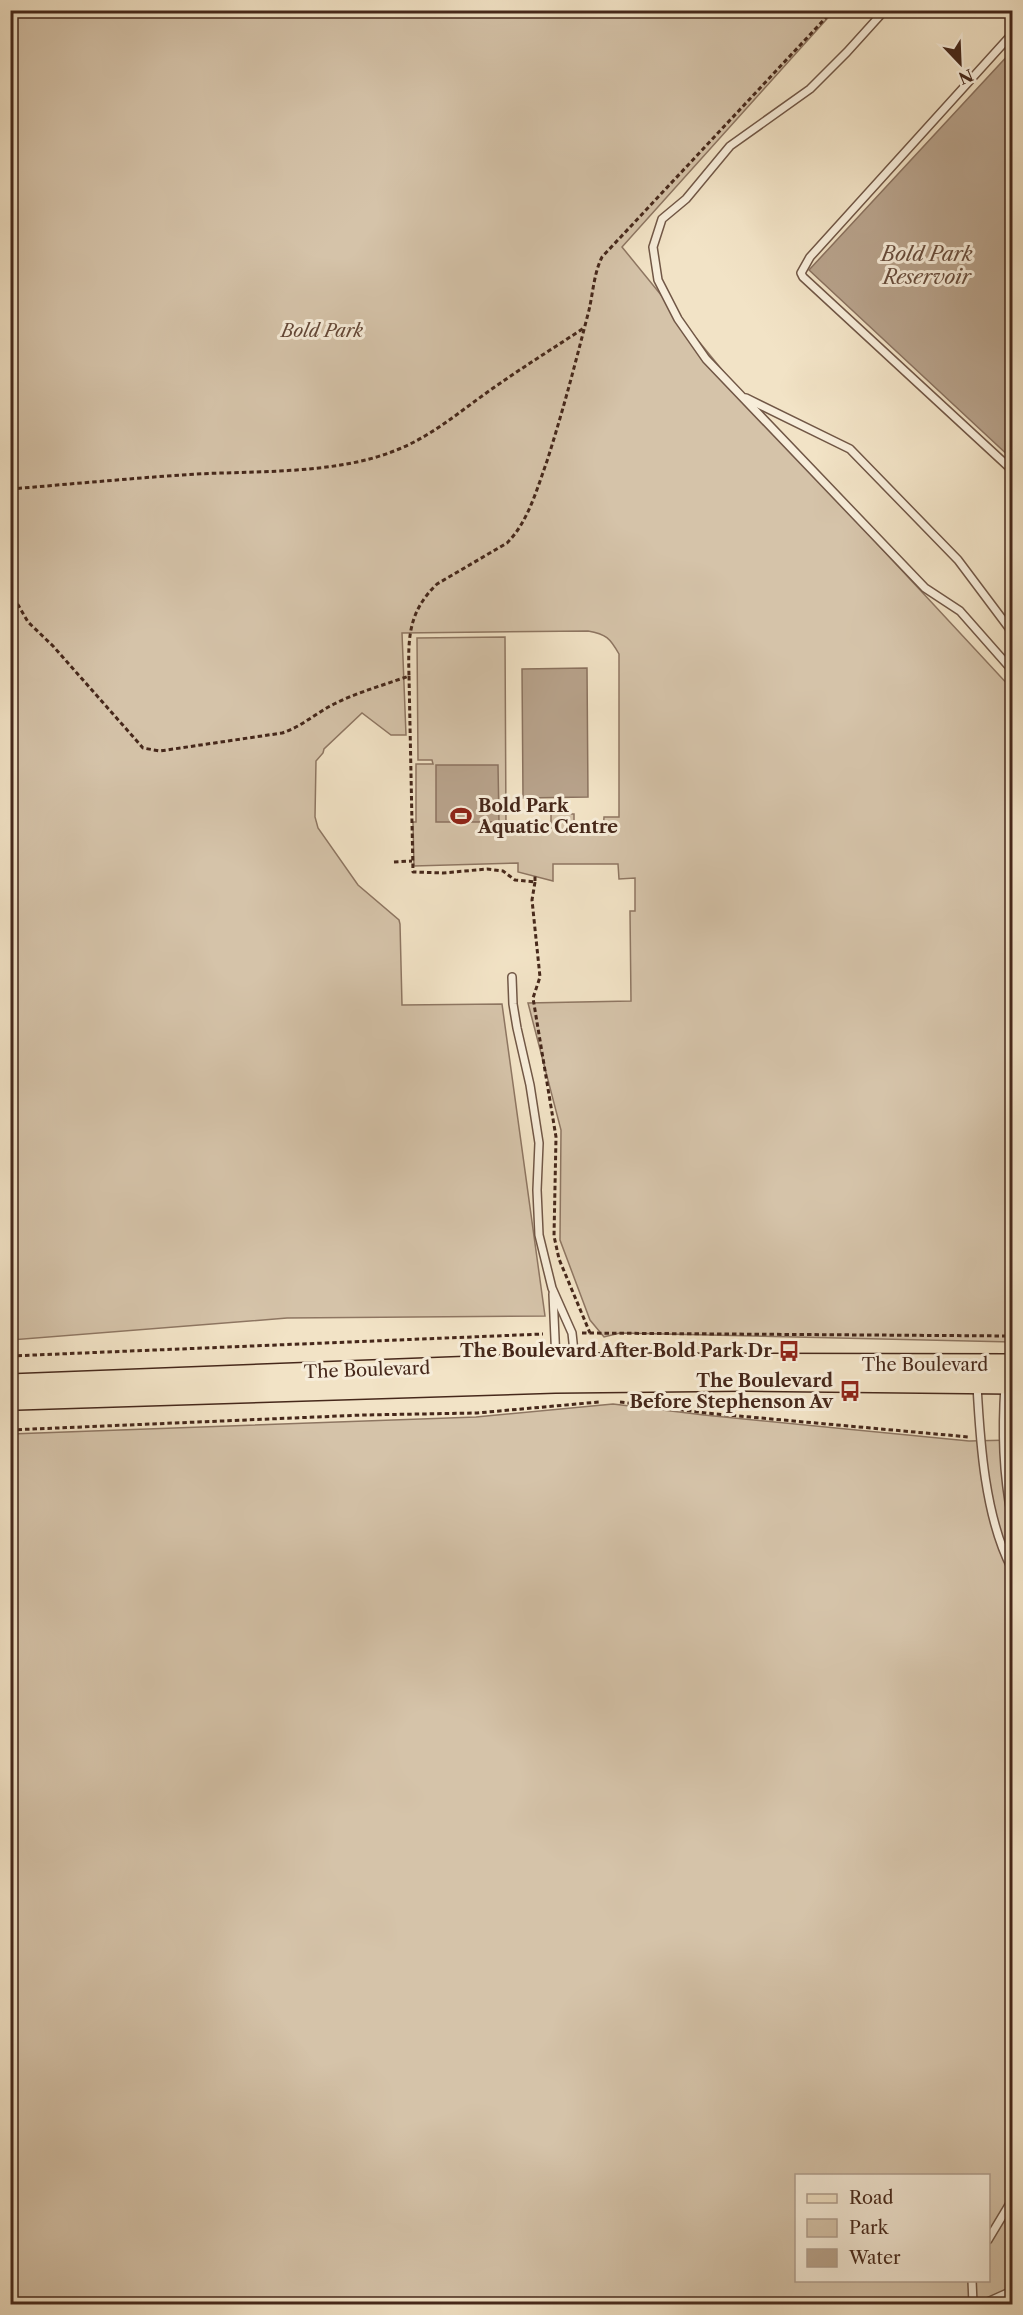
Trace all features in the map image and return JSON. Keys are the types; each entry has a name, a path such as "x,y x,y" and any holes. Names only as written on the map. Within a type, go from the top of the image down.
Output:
{"main road":[{"name":"The Boulevard","path":"10,1399 566,1373"},
{"name":"The Boulevard","path":"10,1385 566,1373 745,1380 1009,1374"}],"lane":[{"path":"885,10 848,52 810,89 729,146 686,199 662,219 653,247 658,280 678,319 706,359 926,588 960,611 1012,669"},
{"path":"1012,34 810,257 801,273 802,277 1012,470"},
{"path":"741,396 850,449 958,560 1012,632"},
{"path":"512,977 514,1012 530,1085 539,1143 537,1190 539,1235 552,1288 555,1333 566,1373"},
{"path":"552,1288 572,1333 566,1373"},
{"path":"977,1373 980,1438 997,1531 1012,1569"},
{"path":"1009,1374 1002,1438 1012,1519"},
{"path":"990,2237 1012,2200"},
{"path":"972,2282 973,2304"},
{"path":"982,2304 1012,2291"}],"path":[{"path":"535,882 515,880 503,871 487,869 417,874 411,869 408,676 410,625 429,592 437,584 507,543 516,534 529,509 561,417 598,265 602,257 833,10"},
{"path":"10,489 124,479 300,469 359,461 392,452 413,443 453,418 584,328"},
{"path":"10,591 28,622 53,646 143,748 160,751 282,733 297,728 337,702 408,676"},
{"path":"394,862 412,861"},
{"path":"535,876 532,900 540,976 533,998 556,1137 554,1236 559,1259 590,1333"},
{"path":"10,1356 555,1333"},
{"path":"572,1333 1012,1336"},
{"path":"613,1401 706,1413 980,1438"},
{"path":"10,1430 363,1415 477,1413 602,1402"}],"green space":[{"name":"Bold Park","path":"11,11 834,11 622,247 766,424 1012,689 1012,1342 620,1333 604,1337 590,1320 560,1240 561,1130 528,1003 631,1001 630,911 635,911 635,878 619,879 618,864 553,864 553,881 518,872 518,863 414,866 413,822 416,822 416,764 433,764 432,760 418,760 417,638 505,637 506,828 551,828 551,814 574,814 574,833 603,833 604,817 619,817 619,654 607,638 588,631 402,633 406,735 391,735 362,713 324,749 316,761 315,817 318,828 358,885 399,920 402,1005 502,1004 545,1316 287,1318 11,1340"},
{"path":"613,1404 969,1441 1012,1440 1012,2304 11,2304 11,1434 476,1417"}],"water":[{"name":"Bold Park Reservoir","path":"1012,51 1012,459 809,270"},
{"path":"587,668 588,797 523,798 522,669"},
{"path":"436,765 498,765 499,822 436,822"}],"place":[{"name":"Bold Park Aquatic Centre","path":"461,816"},
{"name":"The Boulevard After Bold Park Dr","path":"789,1351"},
{"name":"The Boulevard Before Stephenson Av","path":"850,1391"}]}
